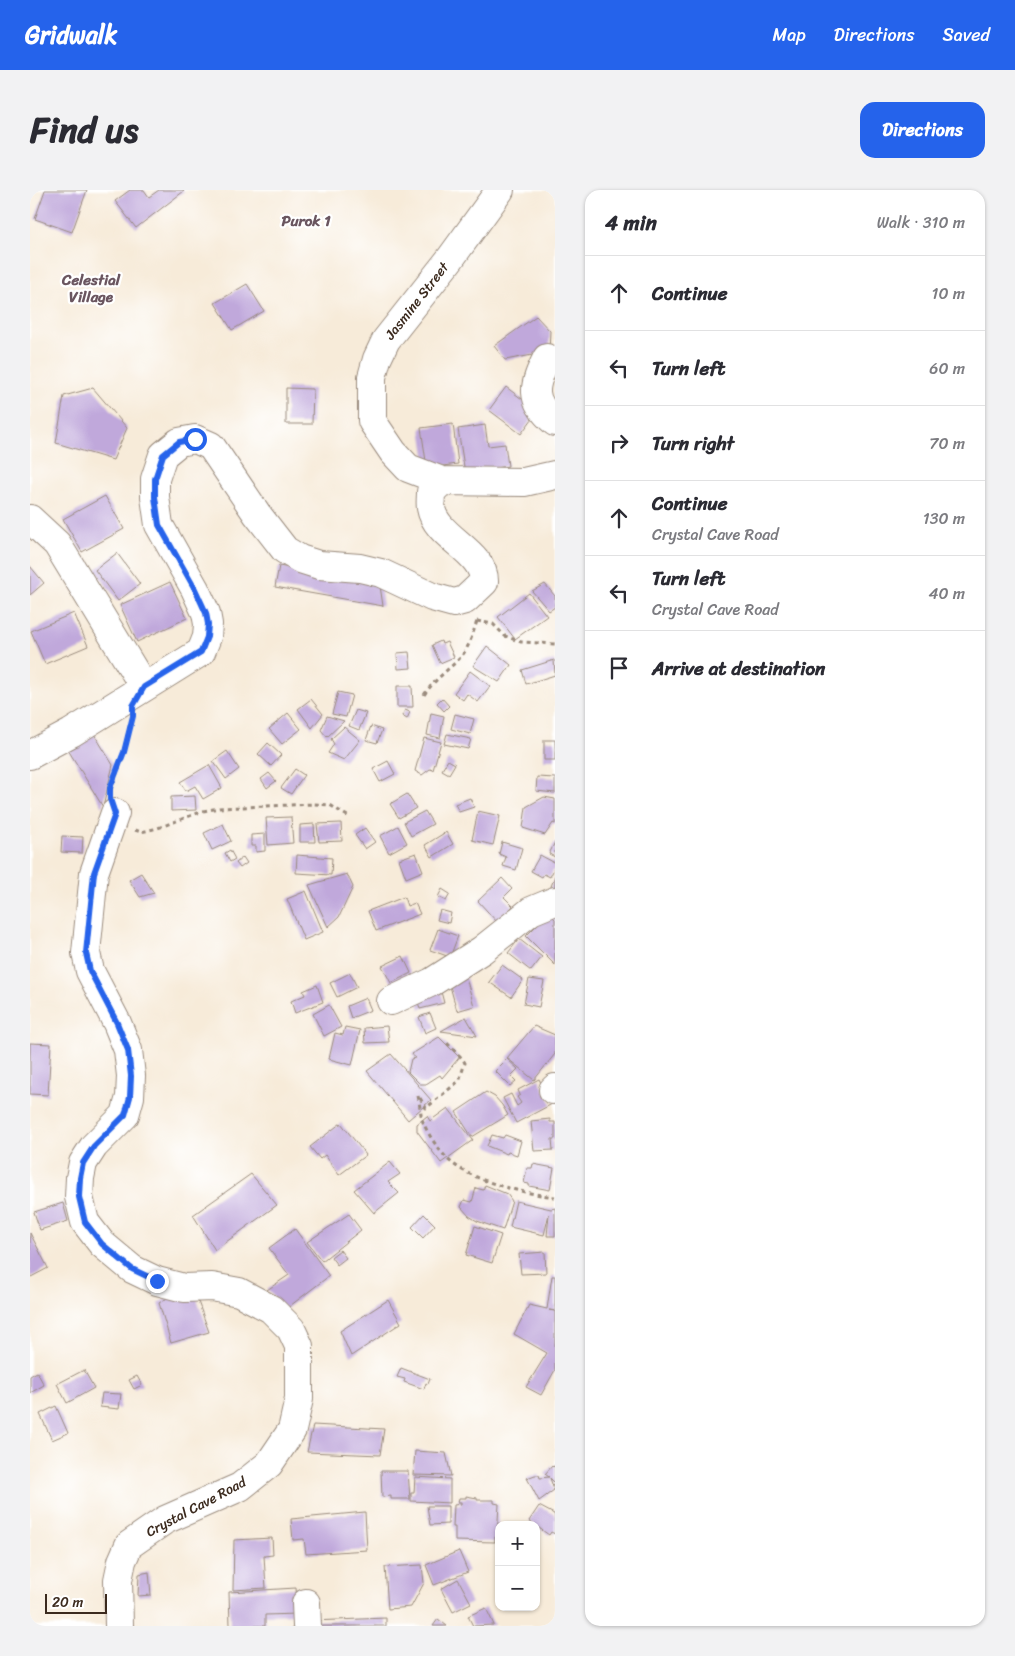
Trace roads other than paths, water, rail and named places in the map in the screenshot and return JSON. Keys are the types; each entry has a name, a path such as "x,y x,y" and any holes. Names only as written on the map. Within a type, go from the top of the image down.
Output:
{"street":[{"name":"Jasmine Street","path":"442,481 408,468 393,452 372,420 372,377 377,359 386,340 450,259 500,190"},
{"path":"547,358 538,377 535,391 539,404 555,422"},
{"path":"30,754 71,733 201,652 207,637 208,624 206,613 195,589 159,525 155,497 155,479 163,455 179,442 195,439 211,446 257,514 285,550 300,559 319,564 360,568 381,573 432,597 454,603 465,600 484,582 484,572 477,562 439,526 431,509 431,492 442,481 524,482 555,475"},
{"path":"30,519 57,544 144,687"},
{"name":"Crystal Cave Road","path":"115,814 94,873 86,953 90,971 117,1023 128,1050 131,1076 130,1097 125,1115 94,1146 83,1163 79,1197 85,1222 102,1244 132,1269 157,1281 184,1288 212,1286 239,1292 271,1309 291,1329 299,1346 299,1399 292,1430 269,1464 240,1487 165,1520 129,1545 122,1561 118,1580 120,1626"},
{"path":"391,1001 432,982 482,950 531,911 555,901"}],"district":[{"name":"Purok 1","path":"306,221"},
{"name":"Celestial Village","path":"91,288"}]}
